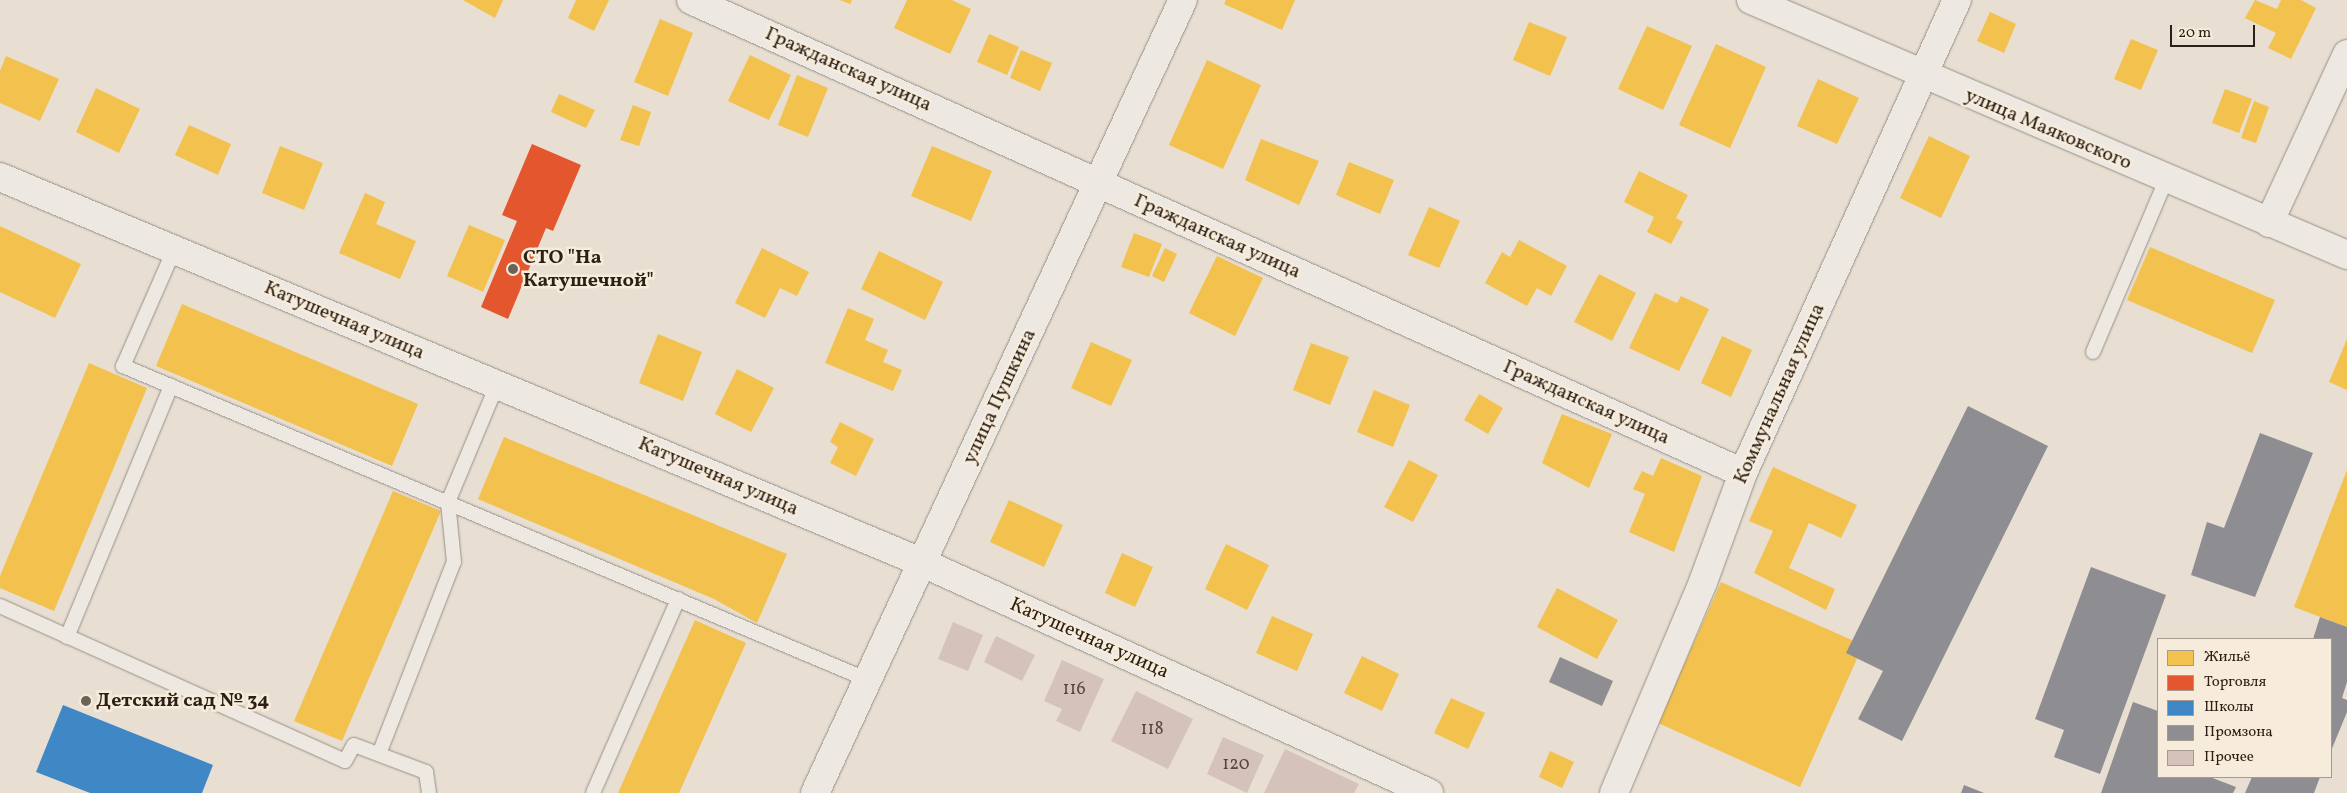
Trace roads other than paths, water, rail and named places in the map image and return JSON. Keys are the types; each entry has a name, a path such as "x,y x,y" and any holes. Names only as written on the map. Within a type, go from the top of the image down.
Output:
{"street":[{"name":"Гражданская улица","path":"692,0 1743,473"},
{"name":"улица Пушкина","path":"815,793 1183,0"},
{"name":"улица Маяковского","path":"1751,0 1924,77 2269,224 2347,255"},
{"name":"Коммунальная улица","path":"1614,793 1703,582 1743,473 1924,77 1957,0"},
{"path":"2269,224 2347,54"},
{"name":"Катушечная улица","path":"0,177 923,563 1429,793"}],"lane":[{"path":"2094,352 2166,180"},
{"path":"174,250 124,366 868,680"},
{"path":"379,754 454,562 448,502 497,385"},
{"path":"67,637 171,386"},
{"path":"593,793 678,600"},
{"path":"0,606 345,761 354,744 426,772 429,793"}],"place":[{"name":"СТО \"На Катушечной\"","path":"513,269"},
{"name":"Детский сад № 34","path":"86,701"}]}
